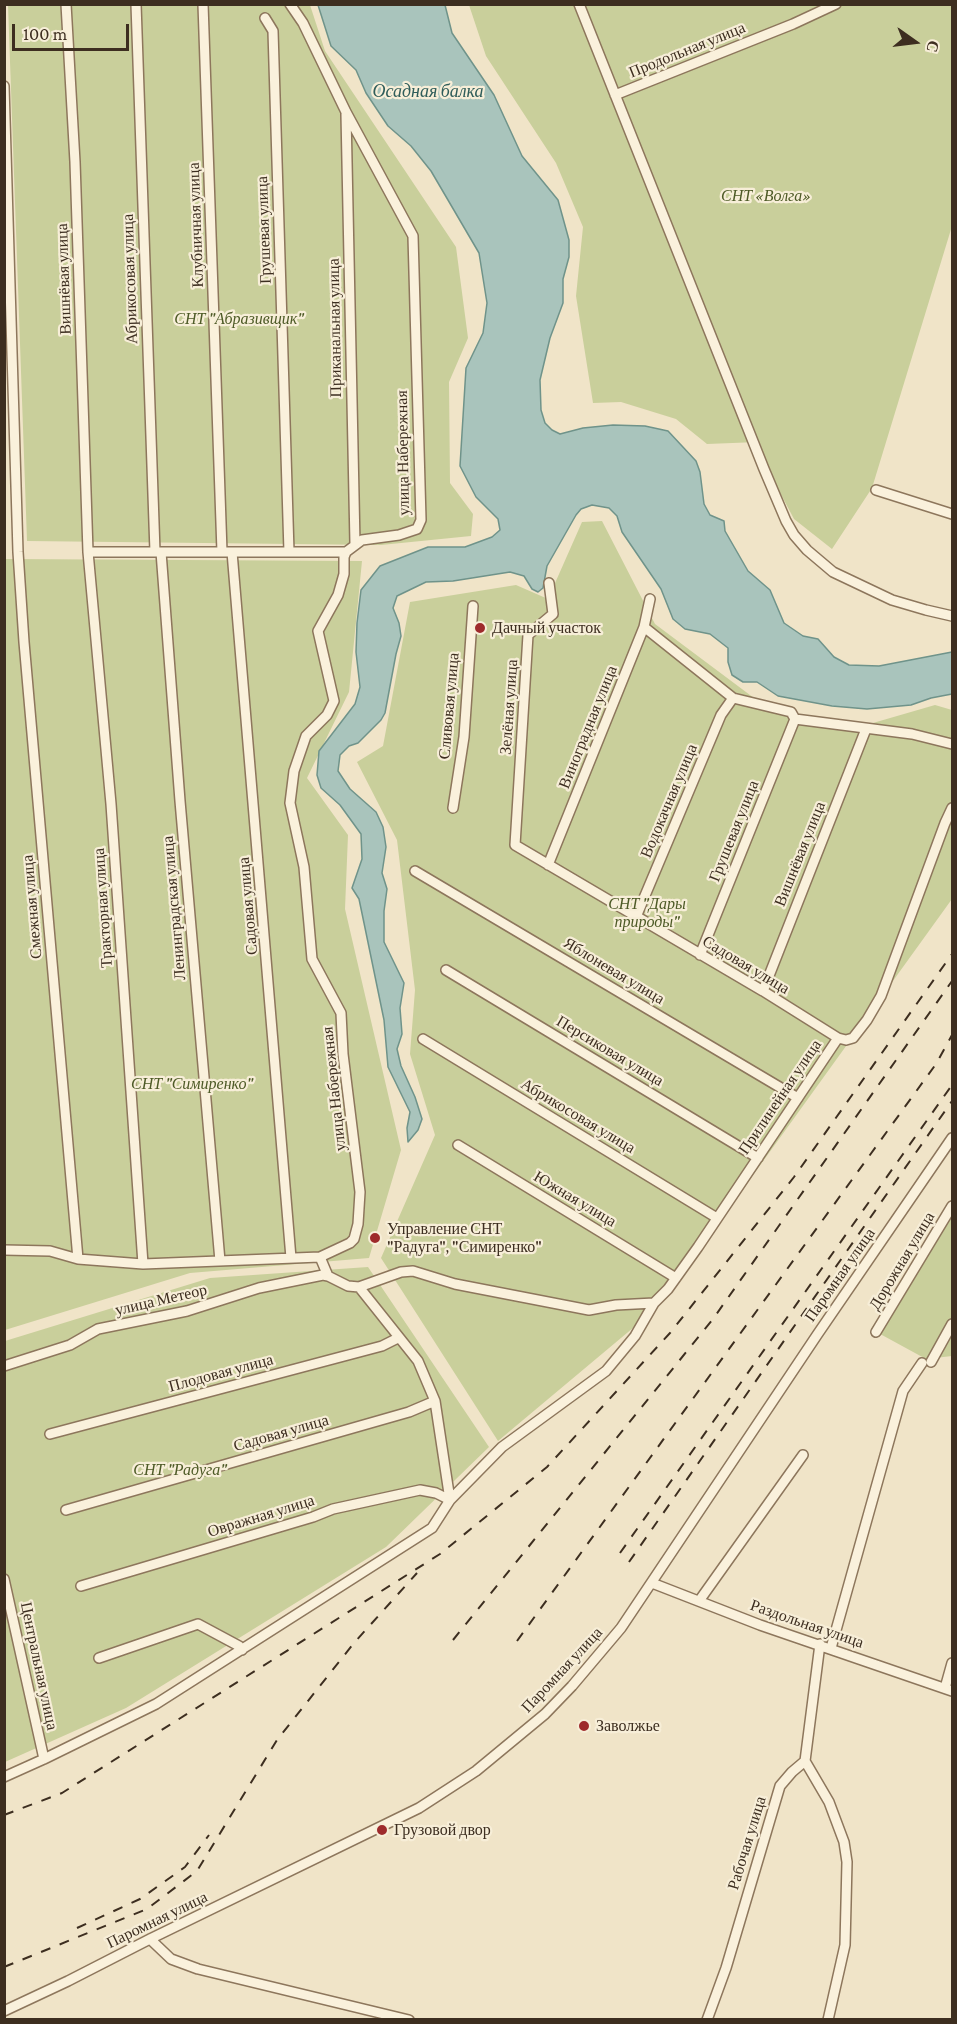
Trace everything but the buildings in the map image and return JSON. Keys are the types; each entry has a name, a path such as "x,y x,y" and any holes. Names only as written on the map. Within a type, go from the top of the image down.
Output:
{"street":[{"name":"Вишнёвая улица","path":"66,4 75,162 88,552"},
{"name":"Абрикосовая улица","path":"136,4 158,552"},
{"name":"Клубничная улица","path":"203,4 227,552"},
{"name":"улица Набережная","path":"290,4 303,23 346,112 413,236 421,520 417,529 399,535 362,540 346,552 344,574 338,595 318,631 334,701 327,715 306,736 294,771 290,803 304,867 312,959 341,1013 343,1054 360,1192 358,1224 354,1239 320,1257"},
{"path":"579,4 786,521 794,535 807,550 833,572 892,600 952,616"},
{"name":"Продольная улица","path":"615,95 793,24 836,4"},
{"name":"Грушевая улица","path":"265,18 273,32 288,552"},
{"name":"Смежная улица","path":"4,86 18,552 78,1259"},
{"name":"Приканальная улица","path":"346,112 355,544"},
{"path":"876,490 952,514"},
{"path":"88,552 346,552"},
{"name":"Тракторная улица","path":"88,552 111,804 143,1264"},
{"name":"Ленинградская улица","path":"158,552 220,1262"},
{"name":"Садовая улица","path":"227,552 291,1258"},
{"name":"Зелёная улица","path":"515,845 528,635 553,614 549,583"},
{"name":"Виноградная улица","path":"548,865 644,627 650,599"},
{"name":"Сливовая улица","path":"453,808 464,737 473,606"},
{"path":"644,627 733,698 791,712 795,719 912,734 952,744"},
{"name":"Водокачная улица","path":"636,917 721,715 733,698"},
{"name":"Грушевая улица","path":"700,955 795,719"},
{"name":"Вишнёвая улица","path":"763,991 866,729"},
{"name":"Прилинейная улица","path":"4,1777 156,1704 432,1528 450,1500 502,1447 606,1371 635,1336 654,1303 676,1278 838,1038 846,1040 853,1038 882,996 952,808"},
{"name":"Садовая улица","path":"515,845 763,991 838,1038"},
{"name":"Яблоневая улица","path":"415,871 798,1098"},
{"name":"Персиковая улица","path":"446,970 758,1158"},
{"name":"Абрикосовая улица","path":"423,1039 717,1218"},
{"name":"Паромная улица","path":"4,2011 419,1808 459,1783 545,1714 616,1635 952,1138"},
{"name":"Южная улица","path":"458,1145 676,1278"},
{"name":"Дорожная улица","path":"876,1332 952,1206"},
{"path":"4,1250 50,1251 78,1259 143,1264 320,1257 328,1276 348,1286 359,1287 400,1272 413,1271 455,1284 589,1310 616,1305 654,1303"},
{"name":"улица Метеор","path":"4,1365 70,1345 98,1329 188,1311 260,1288 323,1275 328,1276"},
{"path":"359,1287 418,1361 435,1401 450,1500"},
{"path":"831,1648 903,1391 927,1362 952,1324"},
{"name":"Плодовая улица","path":"50,1434 382,1346 398,1338"},
{"name":"Садовая улица","path":"66,1510 409,1412 435,1401"},
{"path":"699,1601 803,1455"},
{"name":"Овражная улица","path":"81,1586 313,1517 333,1509 420,1490 436,1493 450,1500"},
{"name":"Центральная улица","path":"4,1579 45,1759"},
{"name":"Раздольная улица","path":"652,1583 760,1625 949,1689"},
{"path":"99,1658 198,1624 239,1646 242,1650"},
{"path":"820,1644 805,1761 829,1802 844,1842 847,1862 845,1945 828,2019"},
{"path":"949,1689 952,1663"},
{"name":"Рабочая улица","path":"707,2019 726,1968 780,1786 805,1761"},
{"path":"150,1939 171,1959 198,1969 410,2019"}],"green space":[{"name":"СНТ \"Абразивщик\"","path":"8,5 310,5 325,51 456,247 468,338 449,382 450,483 473,514 471,536 381,545 27,541"},
{"name":"СНТ «Волга»","path":"469,5 952,5 952,226 872,488 832,549 794,519 768,470 758,442 707,444 676,419 621,402 593,403 576,296 583,227 556,163 486,56"},
{"name":"СНТ \"Симиренко\"","path":"4,514 6,559 362,561 349,692 307,778 348,835 345,909 401,1150 369,1258 190,1273 5,1330"},
{"name":"СНТ \"Дары природы\"","path":"602,521 655,624 758,701 797,716 866,725 935,705 952,710 952,899 658,1307 498,1441 381,1258 435,1135 410,1054 415,990 397,840 357,762 383,746 410,602 516,585 548,599 582,522"},
{"path":"952,1208 952,1356 926,1359 871,1329"},
{"name":"СНТ \"Радуга\"","path":"368,1267 489,1447 386,1547 126,1708 5,1762 5,1341 210,1278"}],"water":[{"name":"Осадная балка","path":"318,5 445,5 452,33 494,95 522,156 558,200 569,240 569,257 563,279 563,303 550,338 540,380 541,410 545,423 560,434 583,428 613,425 645,426 668,431 696,461 700,472 704,504 710,515 724,521 725,531 748,571 770,590 784,623 803,636 818,639 834,657 849,665 879,666 952,652 952,694 911,705 867,709 832,706 778,696 757,682 743,682 732,675 728,662 728,648 710,634 685,629 673,619 661,589 622,532 617,516 609,508 592,505 581,509 576,515 547,566 543,588 538,592 532,589 524,576 510,572 453,581 426,582 397,596 393,608 401,636 385,713 358,743 349,746 340,755 338,771 350,789 376,812 383,827 386,847 382,873 387,889 384,942 404,983 400,1008 402,1034 397,1049 401,1066 422,1119 418,1130 408,1142 407,1128 410,1112 388,1067 384,1020 359,899 352,888 362,859 361,834 340,805 321,788 317,775 319,751 355,704 360,687 356,652 361,590 380,566 428,547 465,547 492,537 500,530 498,519 476,497 460,466 466,368 483,333 487,303 479,253 431,171 411,146 388,126 366,93 356,70 331,46"}],"railway":[{"path":"4,1815 62,1793 440,1554 547,1467 670,1333 794,1177 952,954"},
{"path":"453,1640 713,1319 952,981"},
{"path":"517,1641 936,1064 952,1035"},
{"path":"620,1553 952,1085"},
{"path":"629,1562 952,1101"},
{"path":"4,1967 147,1909 197,1871 277,1740 354,1643 417,1573"},
{"path":"77,1928 140,1899 185,1867 209,1835"}],"place":[{"name":"Дачный участок","path":"480,628"},
{"name":"Управление СНТ \"Радуга\", \"Симиренко\"","path":"375,1238"},
{"name":"Заволжье","path":"584,1726"},
{"name":"Грузовой двор","path":"382,1830"}]}
